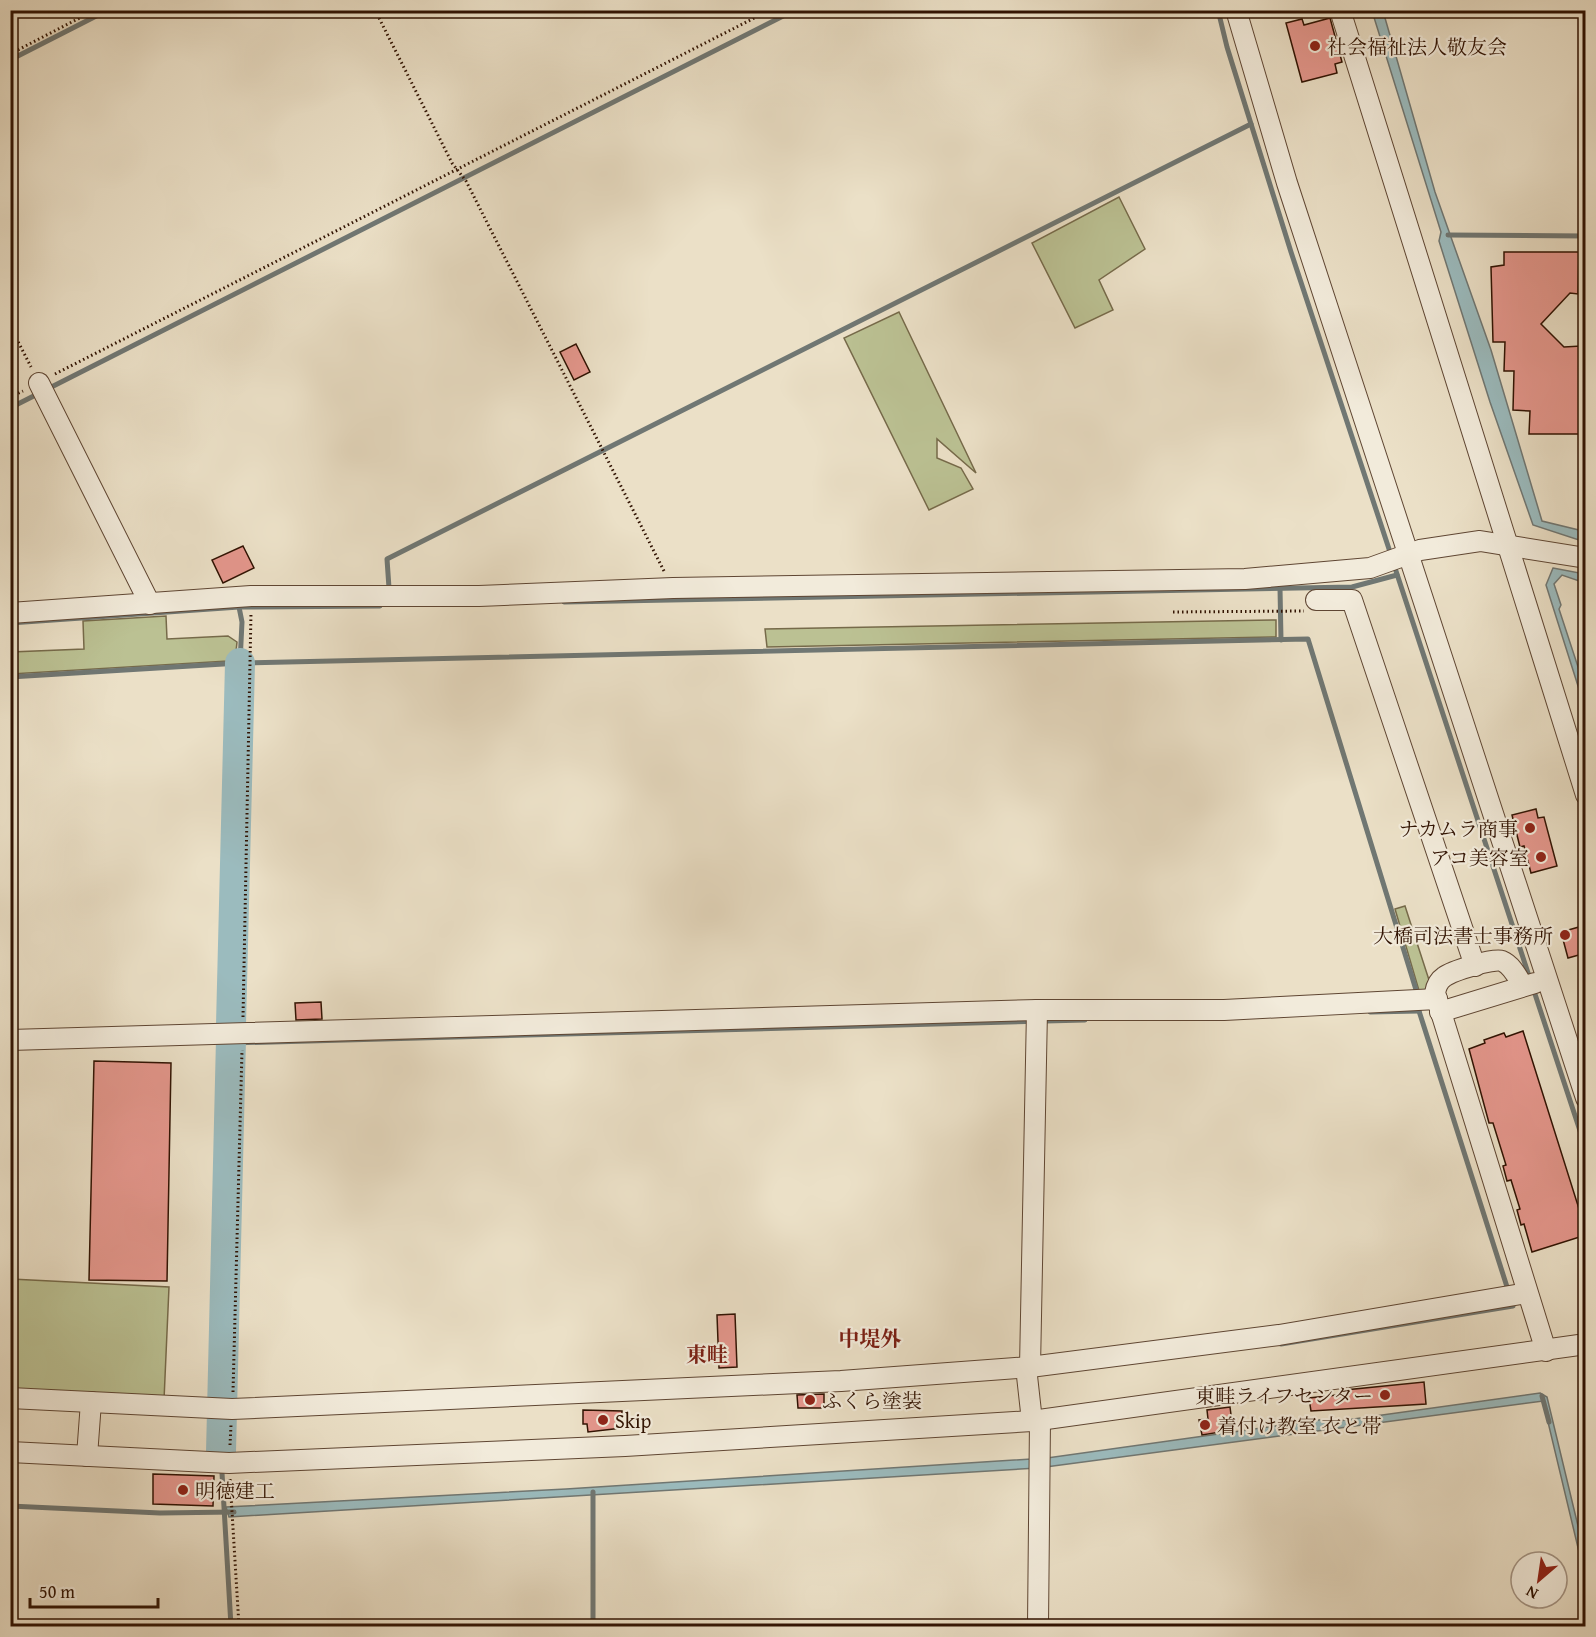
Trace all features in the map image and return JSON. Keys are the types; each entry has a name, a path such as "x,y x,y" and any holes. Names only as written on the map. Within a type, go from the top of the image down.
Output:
{"street":[{"path":"1236,10 1287,183 1408,554 1534,984 1586,1098"},
{"path":"1340,10 1506,547 1586,795"},
{"path":"42,389 150,604"},
{"path":"10,613 251,596 479,596 674,588 1192,582 1345,572 1383,565 1408,554 1463,542 1486,542 1586,558"},
{"path":"1316,600 1352,600 1475,966"},
{"path":"1534,984 1499,960 1444,976 1428,1003 1545,1351"},
{"path":"10,1040 242,1040 1037,1017 1428,1003 1534,984"},
{"path":"1037,1017 1027,1372 1036,1420 1040,1464 1038,1626"},
{"path":"10,1398 90,1409 226,1412 1027,1372 1279,1335 1527,1293"},
{"path":"10,1452 229,1463 625,1446 1036,1420 1586,1344"},
{"path":"87,1456 90,1409"}],"path":[{"path":"10,54 95,10"},
{"path":"375,10 452,163 462,173 674,588"},
{"path":"10,397 42,389 770,10"},
{"path":"10,326 42,389"},
{"path":"1173,612 1283,610"},
{"path":"239,1626 226,1412 242,1040 251,613"}],"green space":[{"path":"1119,197 1145,249 1099,280 1113,310 1075,328 1032,243"},
{"path":"899,312 976,473 937,439 937,458 961,468 973,489 929,510 844,338"},
{"path":"166,616 167,639 228,636 237,642 236,651 228,661 11,674 11,652 84,649 83,621"},
{"path":"1276,620 1276,637 767,647 765,629"},
{"path":"1405,906 1430,983 1427,993 1420,994 1395,909"},
{"path":"11,1279 169,1287 164,1400 11,1393"}],"water":[{"path":"1372,11 1383,11 1435,192 1491,350 1542,521 1583,531 1585,542 1533,525 1490,402 1439,241 1441,232"},
{"path":"1553,568 1585,574 1585,583 1562,575 1554,584 1561,605 1559,609 1585,688 1585,708 1546,585"},
{"path":"1540,1393 1547,1397 1585,1555 1585,1577 1543,1401 1038,1468 229,1517 226,1507 566,1489 1047,1458 1326,1419 1332,1422"}],"building":[{"name":"社会福祉法人敬友会","path":"1330,18 1342,62 1335,64 1337,73 1302,82 1286,23 1302,19 1304,25"},
{"path":"1504,252 1579,252 1578,294 1570,293 1541,324 1564,347 1581,346 1583,434 1529,434 1530,411 1513,410 1514,371 1504,371 1505,342 1493,342 1491,267 1504,265"},
{"path":"576,344 590,372 574,380 560,352"},
{"path":"243,546 254,568 223,583 212,560"},
{"path":"1536,809 1538,818 1544,817 1557,866 1531,873 1524,846 1520,847 1512,815"},
{"path":"1579,927 1586,953 1568,958 1561,932"},
{"path":"321,1002 322,1019 296,1020 295,1003"},
{"path":"1523,1031 1586,1231 1586,1235 1532,1252 1524,1224 1521,1225 1517,1210 1520,1209 1511,1180 1507,1181 1503,1166 1506,1165 1493,1123 1489,1123 1469,1049 1485,1043 1484,1040 1504,1033 1506,1037"},
{"path":"94,1061 171,1063 167,1281 89,1280"},
{"path":"735,1314 737,1367 719,1368 717,1315"},
{"name":"東畦ライフセンター","path":"1424,1382 1426,1404 1311,1411 1309,1398 1346,1394 1345,1390"},
{"path":"824,1394 824,1408 798,1408 797,1395"},
{"path":"1230,1407 1233,1430 1202,1435 1199,1420 1208,1419 1207,1410"},
{"path":"583,1410 622,1411 622,1428 588,1432 587,1424 583,1424"},
{"path":"153,1474 214,1476 213,1506 153,1504"}],"waterway":[{"path":"10,60 108,10"},
{"path":"10,408 795,10"},
{"path":"1218,10 1227,47 1291,252 1390,552"},
{"path":"389,588 387,559 1251,124"},
{"path":"1448,235 1586,236"},
{"path":"1395,568 1530,979"},
{"path":"564,602 1352,587 1397,575"},
{"path":"1280,588 1281,640"},
{"path":"10,623 239,607 380,606"},
{"path":"239,607 242,622 240,663"},
{"path":"10,677 240,663 1308,639 1417,993 1419,1011 1508,1290"},
{"path":"231,1025 240,663"},
{"path":"1533,988 1586,1149"},
{"path":"1370,1012 1419,1011"},
{"path":"231,1043 1085,1020"},
{"path":"221,1452 231,1039"},
{"path":"1281,1344 1513,1306 1512,1301"},
{"path":"1542,1396 1549,1422"},
{"path":"222,1473 231,1626"},
{"path":"593,1492 593,1626"},
{"path":"10,1506 160,1513 234,1512"}],"place":[{"name":"社会福祉法人敬友会","path":"1315,46"},
{"name":"ナカムラ商事","path":"1530,828"},
{"name":"アコ美容室","path":"1541,857"},
{"name":"大橋司法書士事務所","path":"1565,935"},
{"name":"東畦ライフセンター","path":"1385,1395"},
{"name":"ふくら塗装","path":"810,1400"},
{"name":"Skip","path":"603,1420"},
{"name":"着付け教室 衣と帯","path":"1205,1425"},
{"name":"明徳建工","path":"183,1490"}],"district":[{"name":"中堤外","path":"870,1338"},
{"name":"東畦","path":"707,1354"}]}
